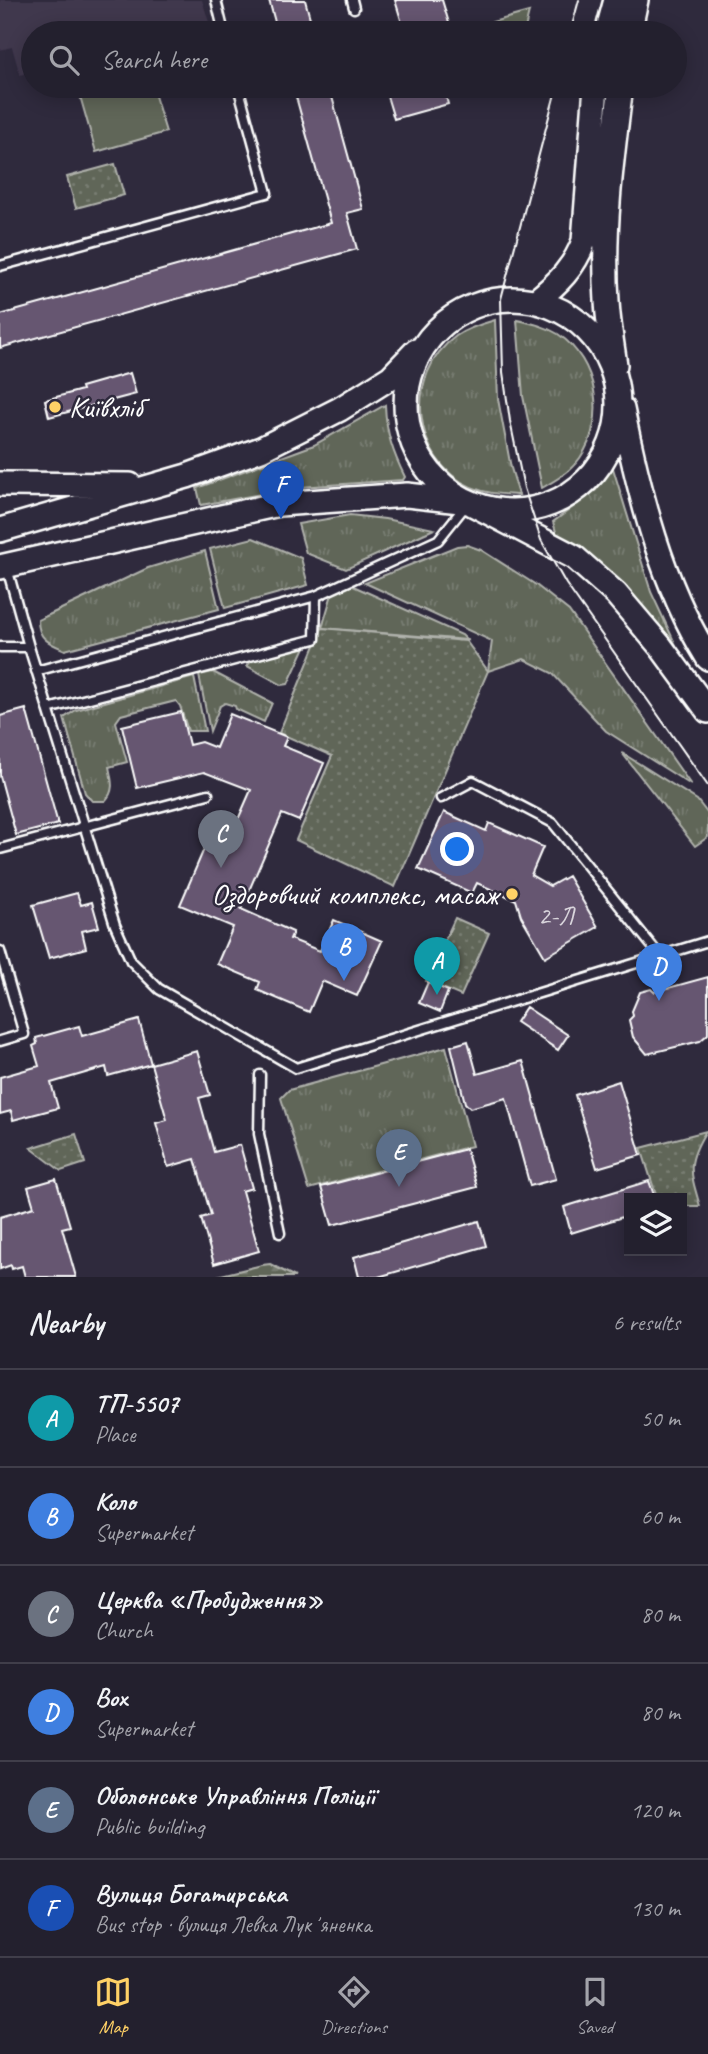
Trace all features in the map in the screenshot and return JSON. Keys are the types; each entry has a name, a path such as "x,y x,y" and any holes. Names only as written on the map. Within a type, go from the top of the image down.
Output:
{"main road":[{"path":"610,21 615,0"},
{"path":"632,21 636,0"},
{"path":"536,301 562,279 577,260 584,241 595,98"},
{"path":"619,98 607,232 607,300 618,389 640,494 665,572 708,658"},
{"path":"0,530 158,485 261,449 340,409 391,377 449,319 473,306 501,299 536,301 566,312 591,332 608,359 618,389 618,419 609,449 592,475 569,495 531,510 499,510 468,502 407,495 279,504 3,566"},
{"path":"428,339 412,367 406,398 408,430 421,460 441,484 468,502 574,557 616,594 662,647 708,711"},
{"path":"0,484 158,485"}],"lane":[{"path":"216,0 221,21"},
{"path":"1,263 267,193 241,98"},
{"path":"36,671 316,596 438,540 468,502"},
{"path":"3,566 114,925 131,961 159,989 296,1068 708,941"},
{"path":"48,709 315,639 316,596"},
{"path":"0,647 29,647"},
{"path":"441,798 473,781 554,822 660,956"},
{"path":"0,849 208,794"},
{"path":"0,951 24,1034 0,1041"},
{"path":"260,1075 259,1134 280,1233"}],"shaded area":[{"path":"0,0 202,0 209,21 21,21 20,75 12,47 0,50"}],"green space":[{"path":"529,12 527,21 496,21"},
{"path":"81,98 156,98 166,132 96,152"},
{"path":"115,164 124,195 76,208 67,177"},
{"path":"495,320 498,399 519,495 477,489 451,474 436,457 426,438 421,416 422,394 428,372 439,353 461,333"},
{"path":"517,320 548,329 572,345 590,375 594,392 594,426 580,458 558,479 542,488 523,396"},
{"path":"385,405 389,434 405,477 403,480 300,487 201,505 197,488 314,445"},
{"path":"612,465 651,592 688,671 634,597 592,559 557,535 553,522 596,490"},
{"path":"350,515 434,529 346,569 306,553 298,524"},
{"path":"253,538 301,558 308,585 225,608 210,549"},
{"path":"467,545 481,550 536,585 569,611 691,785 606,731 552,673 524,659 488,671 492,641 365,583 457,546"},
{"path":"205,551 219,609 65,650 42,636 38,620 148,568"},
{"path":"351,585 462,635 467,640 322,628 332,594"},
{"path":"322,628 466,641 488,671 395,887 296,840 332,756 279,733"},
{"path":"305,647 288,684 282,685 247,666 252,660"},
{"path":"213,672 272,703 264,722 225,703 220,706 210,731 199,675"},
{"path":"194,677 205,731 188,731 176,701 121,715 116,722 127,762 109,767 112,781 110,793 105,801 92,801 85,793 64,718 76,710"},
{"path":"622,753 697,800 708,814 708,837 695,846"},
{"path":"455,918 489,933 461,996 426,981"},
{"path":"446,1047 472,1146 309,1189 281,1098 289,1090"},
{"path":"706,1131 695,1151 692,1168 700,1206 687,1206 687,1193 655,1193 641,1148"},
{"path":"76,1134 85,1163 61,1171 31,1148"},
{"path":"270,1264 295,1277 213,1277 262,1265"}],"building":[{"path":"269,0 305,0 311,21 275,21"},
{"path":"395,0 442,0 448,21 401,21"},
{"path":"296,98 332,98 363,209 347,213 357,249 0,348 0,315 331,223"},
{"path":"388,98 446,98 448,104 394,119"},
{"path":"130,373 136,394 49,417 45,400"},
{"path":"26,709 58,824 16,835 0,776 0,716"},
{"path":"181,712 189,745 201,742 216,748 230,714 287,737 283,746 324,763 299,821 282,814 241,909 293,932 290,939 320,951 334,920 382,941 357,996 322,981 309,1012 257,990 260,982 217,964 233,927 180,905 219,814 237,822 251,790 204,772 137,788 122,726"},
{"path":"444,812 486,831 489,823 543,847 531,875 550,886 568,876 598,927 545,957 521,916 516,900 477,883 472,893 418,869"},
{"path":"77,893 81,905 92,902 99,927 82,931 86,948 49,958 33,905"},
{"path":"708,977 708,1034 700,1041 647,1054 633,1037 629,1020 633,1016 632,1011 640,992 651,989 654,992"},
{"path":"428,982 448,991 440,1012 419,1003"},
{"path":"526,1007 568,1035 558,1050 516,1022"},
{"path":"139,1020 151,1064 108,1076 106,1067 51,1083 58,1108 13,1120 11,1111 0,1114 0,1077 39,1066 33,1046 37,1044 36,1038 79,1026 82,1036"},
{"path":"468,1041 477,1074 523,1061 556,1179 530,1186 506,1098 470,1108 465,1103 451,1046"},
{"path":"197,1051 210,1095 199,1098 214,1152 240,1145 252,1188 242,1191 259,1251 214,1264 201,1218 211,1215 195,1159 168,1167 156,1123 167,1120 151,1064"},
{"path":"619,1081 641,1155 597,1168 575,1095"},
{"path":"466,1149 477,1187 332,1225 321,1187"},
{"path":"56,1179 70,1226 62,1228 76,1277 25,1277 22,1266 12,1269 11,1265 0,1269 0,1217 34,1207 28,1187"},
{"path":"649,1181 653,1193 624,1193 624,1217 571,1233 564,1207"},
{"path":"479,1221 486,1246 378,1277 359,1277 354,1257"}],"tram line":[{"path":"573,21 579,0"},
{"path":"554,98 501,299 503,372 524,488 541,540 566,584 708,786"}],"place":[{"name":"Київхліб","path":"55,407"},
{"name":"Вулиця Богатирська","path":"281,519"},
{"name":"Церква «Пробудження»","path":"221,868"},
{"name":"Оздоровчий комплекс, масаж","path":"512,894"},
{"name":"Коло","path":"344,981"},
{"name":"ТП-5507","path":"437,995"},
{"name":"Box","path":"659,1001"},
{"name":"Оболонське Управління Поліції","path":"399,1187"}]}
